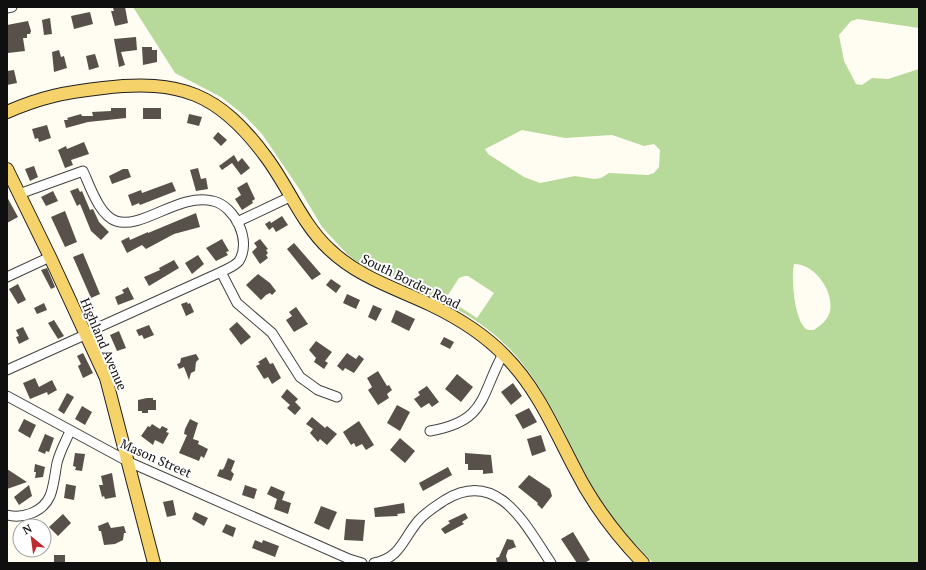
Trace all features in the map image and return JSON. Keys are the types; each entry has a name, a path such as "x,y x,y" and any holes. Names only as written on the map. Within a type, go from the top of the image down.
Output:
{"main road":[{"name":"South Border Road","path":"7,112 38,99 76,91 139,84 163,86 182,90 214,103 240,125 267,158 318,238 343,262 367,277 431,305 457,319 484,337 504,354 518,369 535,394 589,493 605,517 643,563"},
{"name":"Highland Avenue","path":"7,169 86,333 108,384 154,563"}],"street":[{"path":"7,8 12,7"},
{"path":"7,370 221,272 236,264 241,256 242,237 237,222 221,204 215,201 204,199 182,203 131,222 116,221 104,211 83,171 19,194"},
{"path":"237,222 292,196"},
{"path":"7,277 50,257"},
{"path":"221,272 237,303 272,332 300,377 318,390 337,397"},
{"path":"430,432 453,426 473,414 483,400 493,373 504,354"},
{"name":"Mason Street","path":"7,396 128,462 362,563"},
{"path":"7,515 16,516 29,514 46,502 51,492 61,452 70,430"},
{"path":"374,563 386,559 401,548 418,521 436,506 457,494 478,491 487,492 508,504 522,519 551,563"}],"green space":[{"path":"133,7 919,7 919,28 858,19 851,21 839,35 844,61 856,84 862,85 872,78 888,79 919,69 919,563 653,563 622,530 608,512 584,472 539,386 509,348 491,332 461,311 360,264 347,254 322,227 300,190 262,134 244,115 221,97 175,73","holes":["522,130 565,138 612,135 644,146 654,144 660,150 659,167 654,173 648,175 609,173 601,178 594,179 575,176 540,183 524,177 488,154 485,149","794,264 802,265 809,269 821,280 829,295 830,311 828,317 814,330 808,330 803,326 799,319 793,289","468,276 494,293 477,318 446,298 459,278"]}],"building":[{"path":"125,7 128,23 115,26 111,11 114,11 113,8"},
{"path":"90,12 93,24 74,29 71,16"},
{"path":"50,18 52,34 44,35 42,20"},
{"path":"28,21 31,31 30,34 27,34 27,38 23,38 25,51 8,53 7,25"},
{"path":"136,37 137,50 121,52 125,65 119,67 114,39"},
{"path":"142,47 152,47 152,50 157,50 157,62 143,65"},
{"path":"59,50 61,57 64,56 67,68 54,72 52,52"},
{"path":"95,54 99,67 89,70 86,56"},
{"path":"14,70 17,83 7,85 7,71"},
{"path":"111,108 126,108 126,118 88,122 66,128 64,120 68,120 67,118 81,114 82,116 93,116 92,112 111,111"},
{"path":"143,108 161,108 161,119 143,119"},
{"path":"189,114 202,117 199,126 187,123"},
{"path":"47,125 51,138 39,142 38,138 35,139 32,129"},
{"path":"218,132 227,140 221,146 213,138"},
{"path":"84,142 89,154 71,160 73,165 65,168 58,150 66,146 67,149"},
{"path":"234,155 238,162 242,158 250,168 241,175 232,163 222,170 219,166"},
{"path":"34,166 38,177 30,181 25,169"},
{"path":"198,168 201,179 206,178 208,189 196,191 190,170"},
{"path":"123,169 128,169 131,177 112,184 109,176"},
{"path":"172,182 176,191 140,205 139,203 132,206 128,195 141,190 142,193"},
{"path":"247,182 255,199 252,201 253,203 242,210 235,199 241,195 237,188"},
{"path":"78,188 80,192 82,191 90,210 93,209 99,222 109,232 101,240 91,231 80,204 77,206 70,191"},
{"path":"53,191 58,201 46,206 41,197"},
{"path":"7,197 18,217 7,223"},
{"path":"65,211 77,242 65,247 51,217"},
{"path":"196,213 200,227 174,234 146,249 142,245 127,253 121,241 129,237 130,240"},
{"path":"282,216 288,225 276,232 273,227 269,230 265,224 270,221 271,223"},
{"path":"222,239 229,251 226,252 228,255 216,261 206,248"},
{"path":"260,239 268,249 266,250 268,253 266,255 268,258 260,264 252,252 257,247 254,243"},
{"path":"294,243 321,274 312,280 287,249"},
{"path":"83,253 100,294 91,298 73,257"},
{"path":"198,255 204,264 192,274 185,263"},
{"path":"174,260 179,268 149,286 144,277 160,270 159,268"},
{"path":"47,268 55,287 51,289 41,270"},
{"path":"258,274 270,283 276,291 272,295 270,293 266,295 261,300 246,285"},
{"path":"331,279 341,286 336,293 326,285"},
{"path":"18,284 26,300 18,304 9,289"},
{"path":"128,287 134,299 118,305 115,297 124,293 122,290"},
{"path":"347,294 360,300 356,309 343,303"},
{"path":"187,302 188,304 190,303 194,312 186,316 181,304"},
{"path":"44,303 47,310 37,314 34,308"},
{"path":"373,305 382,309 376,321 368,317"},
{"path":"296,307 308,324 294,332 286,320 292,316 289,312"},
{"path":"396,310 415,319 409,331 391,322"},
{"path":"54,320 64,336 58,339 48,323"},
{"path":"237,322 251,337 241,345 229,329"},
{"path":"149,325 154,335 144,339 142,335 139,336 136,330"},
{"path":"23,327 29,339 19,344 16,337 19,336 16,330"},
{"path":"119,331 126,348 117,351 110,335"},
{"path":"444,337 454,342 450,349 440,344"},
{"path":"316,341 332,352 325,361 328,363 324,369 314,362 316,358 309,350"},
{"path":"83,353 93,373 83,378 78,366 81,364 77,356"},
{"path":"347,353 356,359 359,355 364,359 354,373 345,368 343,371 337,366"},
{"path":"196,354 199,359 196,362 195,371 191,373 189,380 184,367 179,369 177,364 180,363 181,358"},
{"path":"266,357 270,364 273,363 281,378 272,384 268,377 264,379 256,366 260,364 258,362"},
{"path":"378,371 387,386 389,385 392,390 387,394 389,398 378,405 368,390 372,387 367,378"},
{"path":"457,374 473,387 461,402 445,389"},
{"path":"35,378 39,387 52,380 57,390 48,395 47,392 30,399 23,383"},
{"path":"513,383 522,396 511,405 501,392"},
{"path":"427,386 439,402 432,407 429,403 421,408 414,399 420,395 418,392"},
{"path":"287,389 298,399 295,402 301,408 295,415 287,408 290,405 281,397"},
{"path":"67,393 74,397 64,414 58,410"},
{"path":"153,398 153,400 156,400 156,410 148,410 148,413 138,411 138,400"},
{"path":"397,405 410,412 400,431 387,423"},
{"path":"82,406 92,412 85,425 75,419"},
{"path":"529,408 537,422 523,429 515,415"},
{"path":"312,417 325,428 327,426 337,434 327,445 320,439 318,442 310,433 313,429 306,424"},
{"path":"24,419 36,425 30,438 18,431"},
{"path":"190,419 198,423 193,439 199,441 198,444 208,449 204,458 201,456 199,461 179,453 187,435 184,434"},
{"path":"359,421 374,445 366,450 362,444 356,447 354,443 351,445 343,432"},
{"path":"152,424 160,429 162,426 168,429 166,432 169,433 163,444 155,440 153,445 141,436 148,426 150,427"},
{"path":"45,434 54,438 49,452 46,451 45,454 38,451"},
{"path":"541,435 546,451 532,456 527,439"},
{"path":"400,438 415,451 405,463 390,450"},
{"path":"75,453 85,454 82,471 75,470 76,467 73,466"},
{"path":"465,453 491,455 493,473 483,474 483,470 468,470 468,464 465,464"},
{"path":"228,458 235,461 231,471 234,474 231,481 217,476 220,469 222,470 224,468"},
{"path":"35,464 45,467 43,477 35,478"},
{"path":"448,467 452,475 423,491 419,483"},
{"path":"7,469 27,482 7,489"},
{"path":"112,473 116,497 105,499 104,496 102,497 99,485 103,485 101,476"},
{"path":"529,475 550,489 552,496 542,509 537,504 538,503 518,487"},
{"path":"66,484 76,486 74,500 64,498"},
{"path":"29,485 32,496 19,505 14,497"},
{"path":"245,485 257,489 254,499 242,495"},
{"path":"271,486 285,492 282,500 291,503 288,514 274,509 277,499 267,494"},
{"path":"173,500 176,515 167,517 163,502"},
{"path":"404,503 405,513 397,514 398,516 375,517 374,508"},
{"path":"321,506 337,512 329,530 314,523"},
{"path":"195,512 208,518 204,526 192,519"},
{"path":"465,513 468,518 462,522 464,524 445,534 441,529 450,523 448,521"},
{"path":"63,514 71,523 58,536 52,530 52,524"},
{"path":"346,519 365,520 363,541 344,540"},
{"path":"108,522 111,528 124,526 126,533 124,533 123,540 115,544 104,545 101,531 99,531 98,526"},
{"path":"226,524 236,528 233,537 222,532"},
{"path":"573,532 590,560 584,563 577,563 561,539"},
{"path":"507,539 513,540 516,547 508,550 506,556 508,563 497,563 496,558 499,557"},
{"path":"255,540 262,543 263,540 279,546 275,557 252,548"},
{"path":"54,555 65,555 65,563 54,563"}]}
